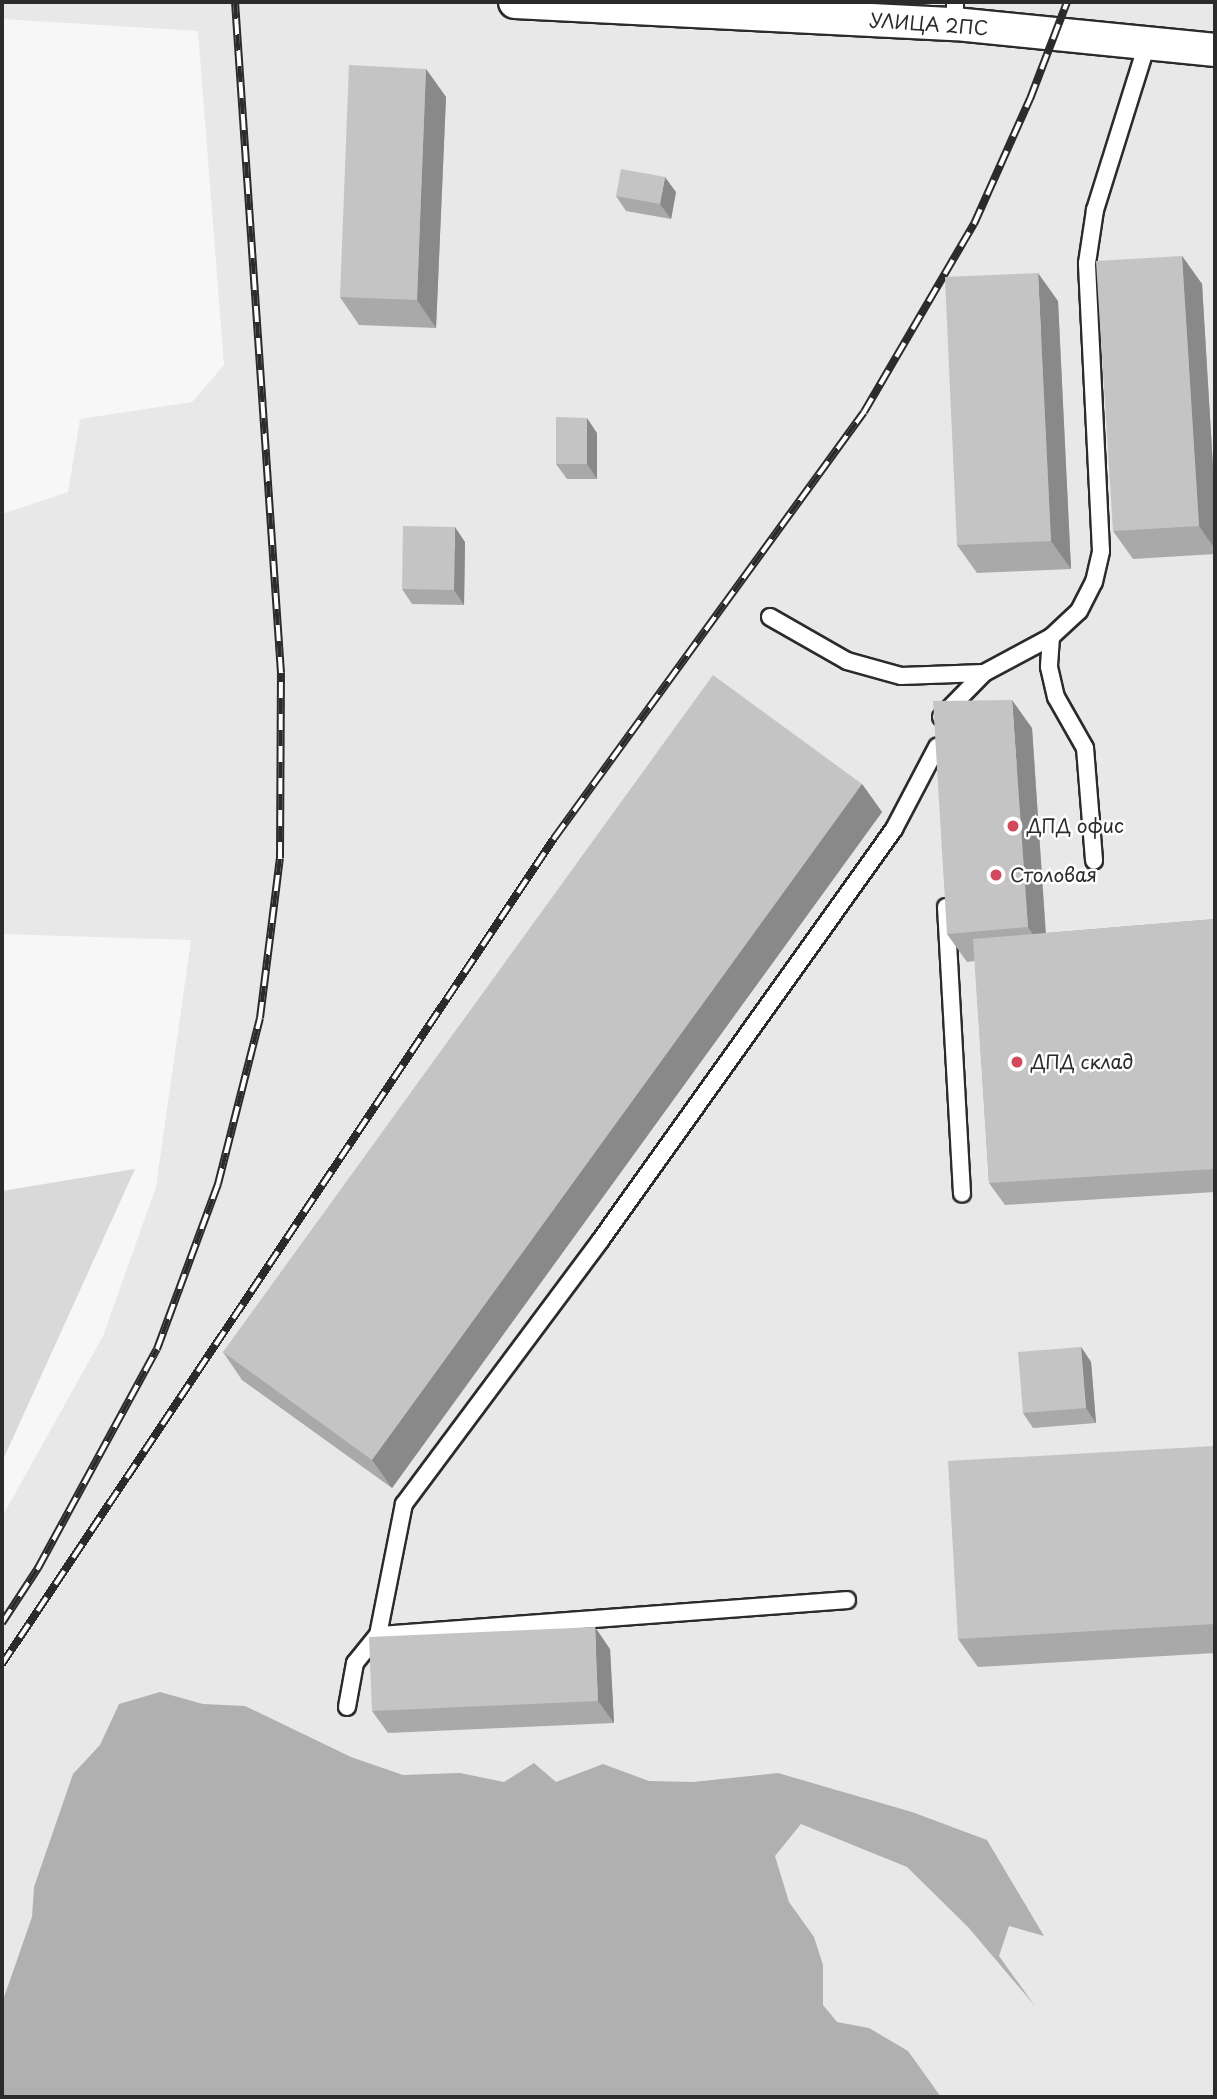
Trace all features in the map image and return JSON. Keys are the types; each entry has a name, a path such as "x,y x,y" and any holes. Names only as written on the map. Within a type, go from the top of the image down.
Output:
{"street":[{"name":"УЛИЦА 2ПС","path":"515,2 955,13 1146,47 1215,50"}],"lane":[{"path":"939,787 936,747 942,716 984,673 1051,637 1079,611 1094,582 1101,551 1087,264 1095,210 1146,47"},
{"path":"770,618 847,661 901,676 984,673"},
{"path":"1051,637 1049,667 1056,697 1085,748 1094,861"},
{"path":"347,1707 355,1663 378,1635 404,1504 608,1230 886,841 936,747"},
{"path":"945,896 962,1194"},
{"path":"378,1635 847,1600"}],"shaded area":[{"path":"2,2 1215,2 1215,2097 2,2097 2,1517 103,1336 156,1187 191,940 2,934 2,514 68,492 80,419 192,402 224,365 198,31 2,19"},
{"path":"135,1169 2,1462 2,1191"},
{"path":"160,1692 203,1704 245,1706 351,1757 403,1775 460,1773 504,1782 534,1763 556,1782 603,1764 649,1781 693,1782 778,1773 912,1812 987,1840 1044,1936 1009,1926 999,1956 1035,2006 968,1927 907,1867 801,1824 775,1856 789,1902 814,1937 823,1965 823,2005 837,2022 869,2028 908,2051 941,2097 2,2097 2,2003 32,1917 34,1887 73,1774 100,1745 119,1704"}],"building":[{"path":"349,65 426,69 417,300 340,297"},
{"path":"621,169 665,177 660,204 616,196"},
{"path":"1182,256 1199,526 1113,531 1096,261"},
{"path":"1038,273 1051,541 957,545 945,277"},
{"path":"556,417 587,418 587,464 556,464"},
{"path":"403,526 455,527 454,590 402,589"},
{"path":"713,675 862,784 372,1460 223,1352"},
{"path":"1012,700 1028,927 947,934 933,701"},
{"path":"1215,919 1215,1181 1214,1169 989,1183 973,939"},
{"path":"1081,1347 1086,1408 1023,1413 1018,1352"},
{"path":"1215,1446 1215,1624 958,1639 948,1461"},
{"path":"595,1627 598,1701 372,1711 369,1637"}],"railway":[{"path":"2,1623 38,1568 157,1349 218,1184 260,1018 280,858 281,673 235,2"},
{"path":"2,1664 555,837 864,412 974,224 1030,99 1067,2"}],"place":[{"name":"ДПД офис","path":"1013,826"},
{"name":"Столовая","path":"996,875"},
{"name":"ДПД склад","path":"1017,1062"}]}
